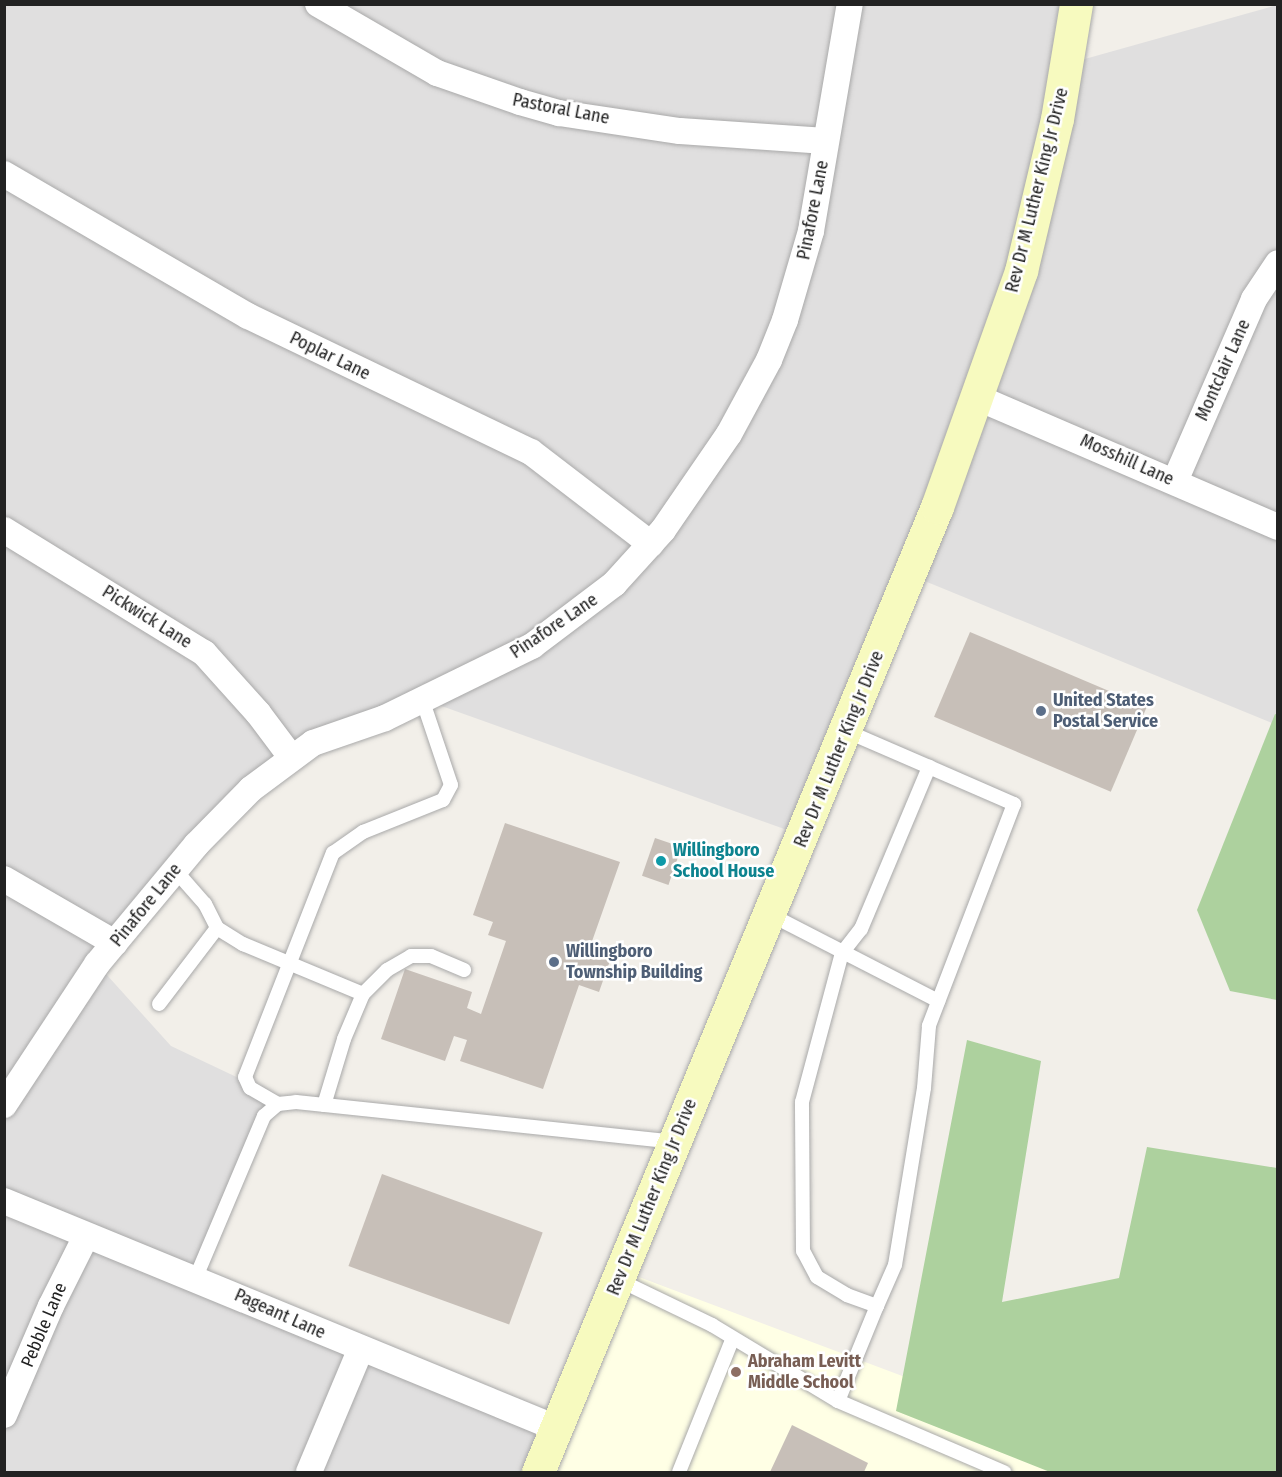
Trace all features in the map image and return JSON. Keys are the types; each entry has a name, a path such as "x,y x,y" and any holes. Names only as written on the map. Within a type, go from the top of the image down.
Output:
{"street":[{"name":"Pastoral Lane","path":"318,4 437,73 559,113 680,131 826,141"},
{"name":"Pinafore Lane","path":"4,1104 52,1028 115,943 223,815 291,757 313,743 385,718 540,640 614,584 651,544 729,434 770,360 799,277 850,4"},
{"name":"Rev Dr M Luther King Jr Drive","path":"538,1473 674,1142 771,915 937,507 1020,271 1057,119 1076,4"},
{"name":"Poplar Lane","path":"4,174 248,316 531,452 651,544"},
{"name":"Montclair Lane","path":"1174,481 1254,299 1278,263"},
{"name":"Mosshill Lane","path":"976,397 1278,527"},
{"name":"Pickwick Lane","path":"4,530 204,653 258,713 291,757"},
{"path":"4,879 115,943"},
{"name":"Pageant Lane","path":"4,1200 86,1236 196,1277 556,1428"},
{"name":"Pebble Lane","path":"4,1415 54,1299 86,1236"},
{"path":"309,1473 361,1348"}],"lane":[{"path":"422,699 451,785 443,800 363,832 333,853 245,1077 250,1089 278,1104 324,1105 674,1142"},
{"path":"838,1401 895,1265 924,1088 928,1026 1014,804 846,731"},
{"path":"877,1306 847,1295 818,1277 803,1251 802,1102 842,953 861,929 928,767"},
{"path":"175,870 205,904 217,928 243,944 363,994"},
{"path":"771,915 938,1001"},
{"path":"159,1004 217,928"},
{"path":"324,1105 344,1039 363,994 387,970 411,956 431,956 464,970"},
{"path":"196,1277 264,1116 278,1104"},
{"path":"619,1280 733,1338 838,1401 1004,1473"},
{"path":"679,1473 733,1338"}],"shaded area":[{"path":"5,5 1074,5 1067,64 1277,5 1277,725 910,575 804,836 422,699 291,757 97,964 171,1046 270,1093 197,1277 556,1428 538,1472 5,1472"},
{"name":"Abraham Levitt Middle School","path":"623,1271 1158,1472 540,1472"}],"green space":[{"path":"1275,714 1278,715 1277,1000 1230,991 1197,910"},
{"path":"967,1040 1041,1061 1002,1302 1119,1278 1147,1147 1277,1168 1277,1472 1050,1472 896,1411"}],"building":[{"name":"United States Postal Service","path":"970,632 1147,707 1111,792 934,717"},
{"name":"Willingboro Township Building","path":"505,823 620,862 590,947 612,955 599,992 579,985 543,1089 460,1061 467,1040 454,1036 445,1061 381,1039 405,969 472,992 467,1008 481,1014 506,941 488,935 493,922 473,915"},
{"name":"Willingboro School House","path":"655,838 681,847 668,885 642,876"},
{"path":"382,1174 543,1232 509,1325 348,1266"},
{"path":"792,1425 868,1463 864,1472 770,1472"}],"place":[{"name":"United States Postal Service","path":"1041,711"},
{"name":"Willingboro School House","path":"661,861"},
{"name":"Willingboro Township Building","path":"554,962"},
{"name":"Abraham Levitt Middle School","path":"736,1372"}]}
